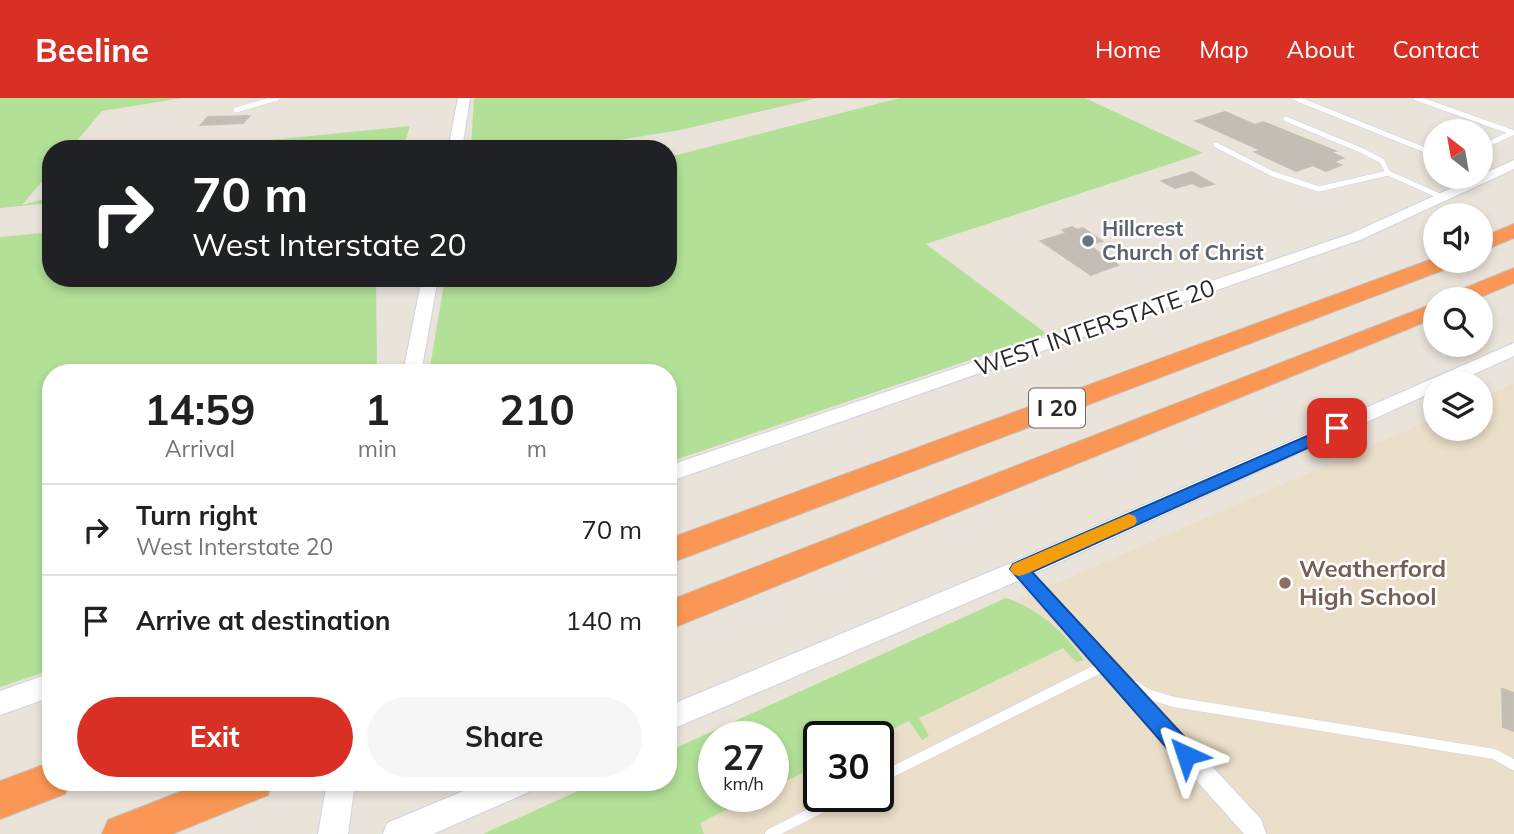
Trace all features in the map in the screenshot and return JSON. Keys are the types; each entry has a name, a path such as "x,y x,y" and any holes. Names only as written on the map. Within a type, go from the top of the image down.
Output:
{"highway":[{"path":"1493,240 1514,230"},
{"name":"I 20","path":"677,549 1423,270"},
{"path":"1486,287 1514,275"},
{"name":"I 20","path":"677,611 1423,315"},
{"path":"0,800 42,784"},
{"path":"122,834 232,791"}],"main road":[{"path":"457,140 464,98"},
{"name":"WEST INTERSTATE 20","path":"677,471 1354,237 1514,164"},
{"path":"414,364 428,287"},
{"path":"1465,371 1514,349"},
{"path":"677,715 1019,569 1423,390"},
{"path":"0,703 42,688"},
{"path":"333,834 340,791"},
{"path":"398,834 498,791"}],"street":[{"path":"1019,569 1253,827 1255,834"}],"lane":[{"path":"236,110 277,98"},
{"path":"1295,98 1423,149"},
{"path":"1416,98 1513,132"},
{"path":"1286,119 1382,161 1388,173"},
{"path":"1493,142 1513,132"},
{"path":"1216,145 1303,186 1329,189 1367,175 1388,173 1444,198"},
{"path":"894,771 1105,665 1147,694 1174,702 1494,754 1514,765"},
{"path":"770,834 813,812"}],"shaded area":[{"name":"Weatherford High School","path":"1514,383 1514,834 481,834 579,791 677,791 677,749 698,739 698,812 789,812 789,721 740,721 1423,423 1423,441 1493,441 1493,393"}],"green space":[{"path":"0,98 182,98 102,111 78,140 42,140 42,182 22,205 42,199 42,204 0,208"},
{"path":"474,98 818,98 680,130 619,140 472,140"},
{"path":"900,98 1085,98 1203,153 926,244 1047,334 677,459 677,364 431,364 443,287 677,287 677,155"},
{"path":"410,126 406,140 272,140"},
{"path":"42,233 42,287 376,287 377,364 42,364 42,673 0,687 0,237"},
{"path":"1006,598 1040,615 1068,640 1084,660 1076,662 1063,648 919,718 929,736 922,740 909,721 894,728 894,721 803,721 803,773 789,780 789,721 735,721"},
{"path":"698,738 698,812 722,812 700,823 704,834 483,834 578,791 677,791 677,747"}],"building":[{"path":"1225,112 1255,125 1263,122 1335,151 1330,152 1343,158 1333,162 1341,165 1326,171 1313,165 1296,171 1255,152 1261,150 1196,121"},
{"path":"249,116 243,123 201,125 208,117"},
{"path":"1192,172 1213,184 1200,187 1192,183 1175,188 1162,181"},
{"path":"1072,227 1077,230 1083,228 1102,241 1088,245 1118,265 1091,275 1041,241 1067,233 1063,230"},
{"path":"1502,689 1514,693 1514,731 1503,727"}],"slow traffic":[{"path":"1019,569 1129,521"}],"place":[{"name":"Hillcrest Church of Christ","path":"1088,241"},
{"name":"Weatherford High School","path":"1285,583"}],"route":[{"path":"1186,755 1019,569 1337,428"}]}
